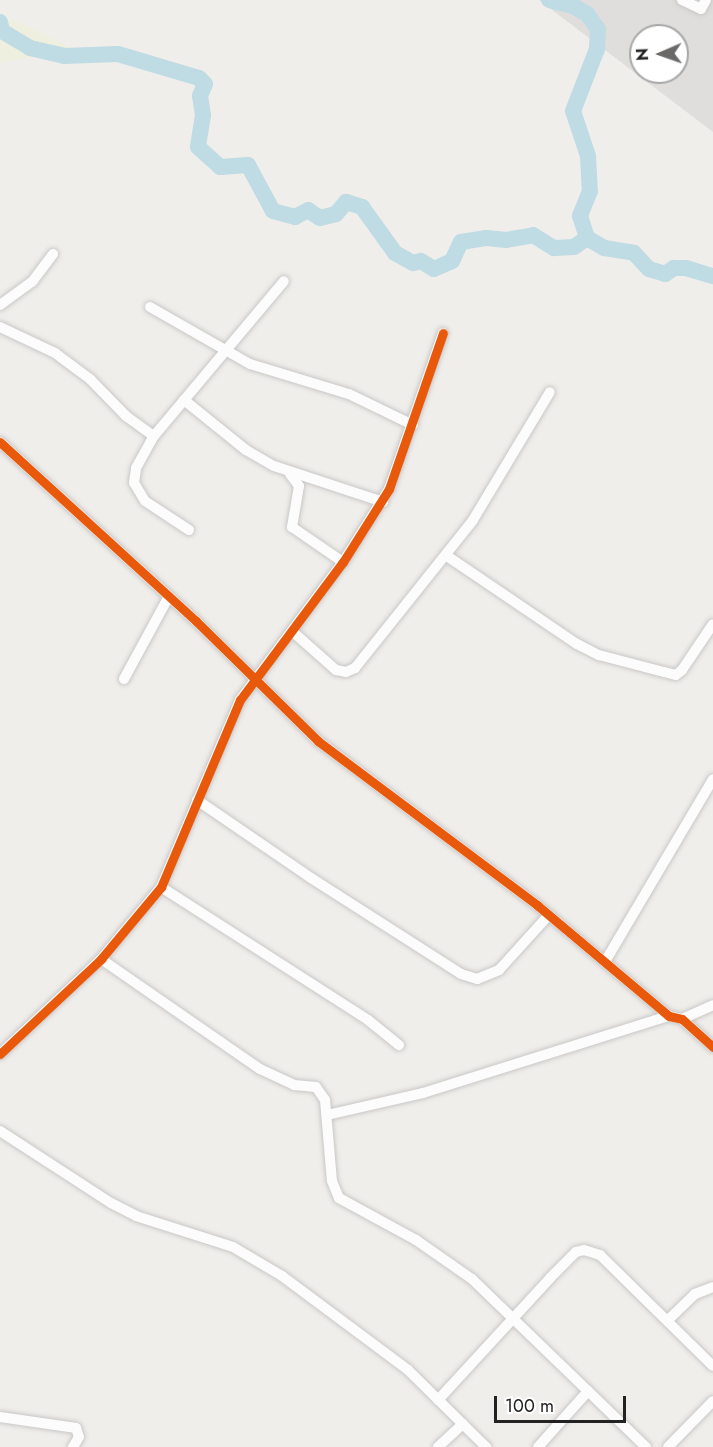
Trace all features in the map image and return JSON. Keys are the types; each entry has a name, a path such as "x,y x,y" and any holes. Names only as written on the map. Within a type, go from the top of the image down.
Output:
{"street":[{"path":"682,0 701,9 706,0"},
{"path":"0,304 32,282 53,254"},
{"path":"189,530 157,512 137,492 136,468 154,436 284,280"},
{"path":"150,307 250,363 349,394 413,425"},
{"path":"0,327 56,353 90,379 126,417 154,436"},
{"path":"0,1054 101,959 162,887 196,800 240,700 293,632 382,502 413,425 443,333"},
{"path":"293,632 336,670 351,670 447,556 473,520 550,392"},
{"path":"184,400 246,450 287,471 382,502"},
{"path":"0,442 169,596 336,756 606,960 669,1016 682,1019 713,1047"},
{"path":"287,471 299,486 290,519 292,527 343,562"},
{"path":"447,556 577,644 599,655 676,675 713,624"},
{"path":"124,679 169,596"},
{"path":"606,960 713,779"},
{"path":"196,800 311,878 461,974 477,979 499,970 548,916"},
{"path":"162,887 368,1020 399,1045"},
{"path":"101,959 260,1069 294,1085 316,1087 322,1092 327,1115 332,1181 339,1198 416,1240 463,1272 646,1447"},
{"path":"682,1019 713,1005"},
{"path":"327,1115 423,1093 669,1016"},
{"path":"3,1131 62,1175 136,1216 233,1247 257,1261 383,1351 486,1447"},
{"path":"438,1400 576,1252 584,1250 600,1255 713,1366"},
{"path":"668,1320 695,1294 713,1287"},
{"path":"538,1447 588,1391"},
{"path":"668,1447 713,1401"},
{"path":"0,1417 76,1428 79,1437 73,1447"},
{"path":"438,1447 463,1424"}],"shaded area":[{"path":"539,0 713,0 713,132 650,84 689,84 689,24 629,24 629,68"}],"green space":[{"path":"0,15 35,29 73,49 0,63"}],"waterway":[{"path":"549,0 573,6 587,14 598,29 597,49 573,111 588,156 590,191 580,216 587,238 604,248 634,253 649,269 665,274 674,268 686,268 713,276"},
{"path":"0,22 2,31 30,48 64,56 118,54 199,78 205,84 200,96 203,115 198,147 220,167 248,165 273,211 295,217 308,210 320,218 336,214 346,202 362,207 395,253 413,263 421,261 434,269 452,261 461,242 487,238 506,240 533,235 554,248 574,247 587,238"}],"cycle path":[{"path":"0,1054 101,959 161,887 240,700 343,562 389,489 443,333"},
{"path":"0,442 196,621 318,741 537,905 669,1016 682,1019 713,1047"}]}
